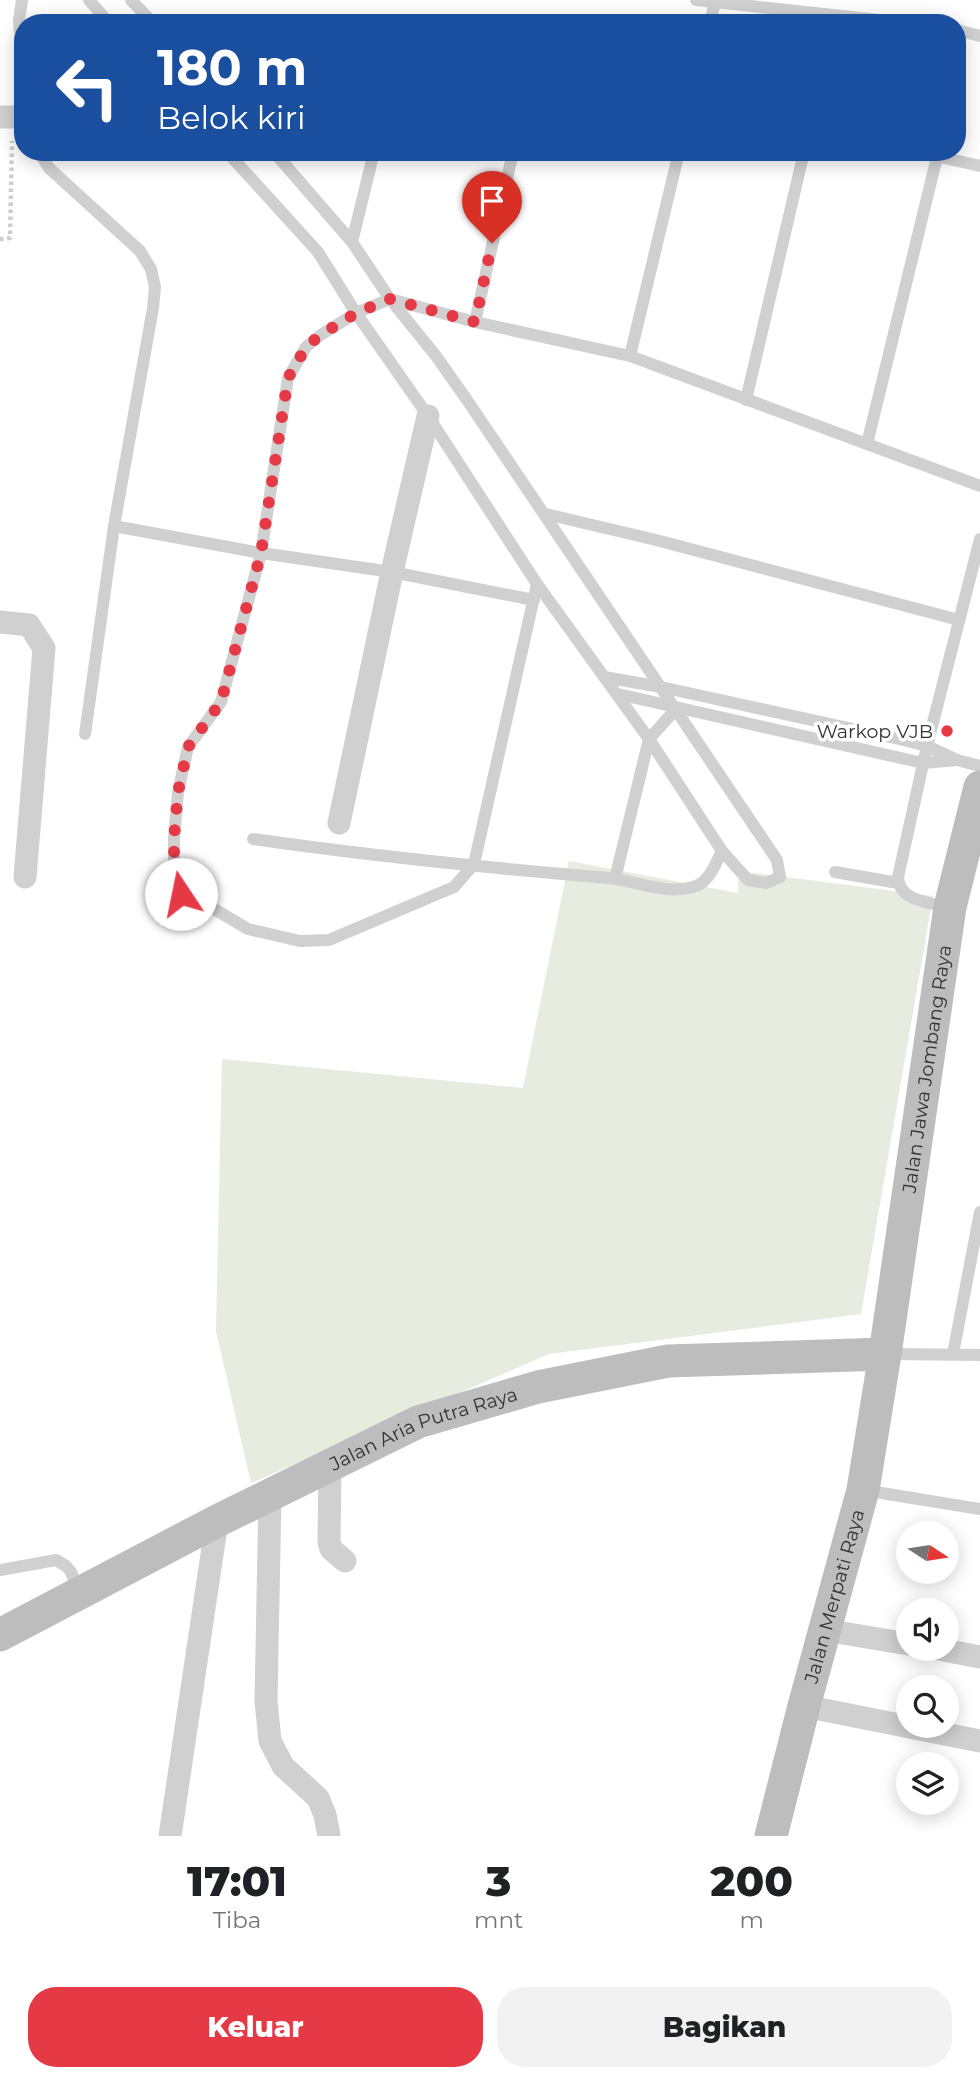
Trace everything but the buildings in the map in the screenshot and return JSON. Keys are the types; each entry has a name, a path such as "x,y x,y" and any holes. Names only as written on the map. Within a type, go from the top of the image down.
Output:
{"main road":[{"name":"Jalan Jawa Jombang Raya","path":"885,1354 950,907 974,835 980,787"},
{"name":"Jalan Aria Putra Raya","path":"0,1636 216,1521 418,1422 551,1384 668,1361 885,1354"},
{"name":"Jalan Merpati Raya","path":"771,1836 863,1490 885,1354"}],"street":[{"path":"339,822 391,572 428,416"},
{"path":"0,622 29,625 44,648 25,877"},
{"path":"330,1465 329,1542 331,1549 345,1561"},
{"path":"270,1495 266,1701 270,1741 283,1766 318,1798 329,1836"},
{"path":"170,1836 216,1521"},
{"path":"825,1630 896,1642"},
{"path":"959,1653 980,1657"},
{"path":"804,1706 980,1741"}],"lane":[{"path":"89,0 101,14"},
{"path":"131,0 144,14"},
{"path":"695,0 825,14"},
{"path":"712,14 715,2"},
{"path":"46,161 58,176 140,251 151,269 155,287 114,526 85,734"},
{"path":"235,161 318,252 537,584 618,694 722,851 748,880 766,883 780,877 777,860 546,514 444,367 390,299 352,242 282,161"},
{"path":"352,242 372,161"},
{"path":"475,322 511,161"},
{"path":"630,356 677,161"},
{"path":"746,400 802,161"},
{"path":"867,444 935,161"},
{"path":"956,161 980,166"},
{"path":"537,584 474,864 454,887 329,940 300,941 248,929 209,906 181,894 174,869 178,792 188,747 221,702 261,553 288,378 306,347 356,313 390,299 475,322 630,356 980,486"},
{"path":"546,514 656,540 958,620"},
{"path":"114,526 261,553 391,572 534,600"},
{"path":"950,907 920,901 906,894 900,889 898,877 927,746 980,539"},
{"path":"604,677 661,687 927,746 957,760 980,766"},
{"path":"618,694 923,763 957,760"},
{"path":"615,879 649,739 674,707"},
{"path":"253,839 338,851 615,879 667,890 694,887 706,881 722,851"},
{"path":"835,872 898,883"},
{"path":"953,1354 980,1212"},
{"path":"885,1354 980,1355"},
{"path":"863,1490 980,1509"},
{"path":"0,1570 56,1560 71,1572 79,1594"}],"path":[{"path":"0,239 10,239 12,117"}],"shaded area":[{"path":"569,861 738,893 739,871 933,896 861,1314 549,1354 251,1483 216,1331 222,1059 523,1088"}],"place":[{"name":"Warkop VJB","path":"947,731"}],"route":[{"path":"181,894 174,869 178,792 188,747 221,702 261,553 288,378 306,347 319,336 356,313 390,299 475,322 492,243"}]}
